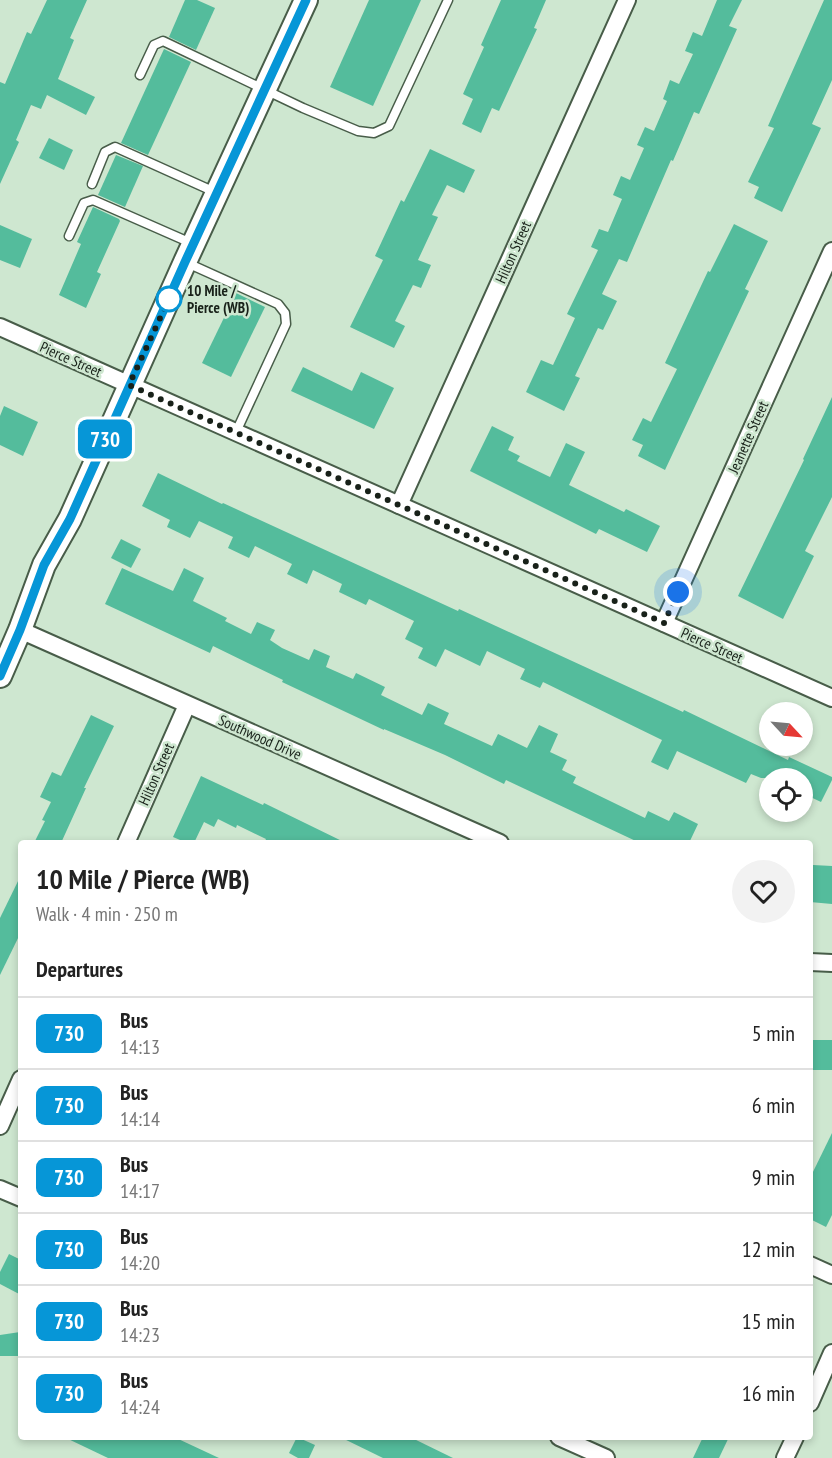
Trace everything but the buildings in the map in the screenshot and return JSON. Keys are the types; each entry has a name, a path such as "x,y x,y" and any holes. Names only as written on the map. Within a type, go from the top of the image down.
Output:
{"main road":[{"path":"0,676 44,565 70,519 306,0"}],"street":[{"name":"Hilton Street","path":"399,505 627,0"},
{"name":"Jeanette Street","path":"664,623 832,251"},
{"name":"Pierce Street","path":"0,327 832,698"},
{"name":"Southwood Drive","path":"20,630 493,840"},
{"name":"Hilton Street","path":"127,840 187,705"},
{"path":"813,963 832,963"},
{"path":"0,1126 18,1086"},
{"path":"0,1189 18,1197"},
{"path":"813,1266 832,1275"},
{"path":"813,1396 832,1353"},
{"path":"566,1440 606,1458"},
{"path":"785,1458 794,1440"}],"lane":[{"path":"140,75 154,45 163,41 358,131 374,133 389,126 448,0"},
{"path":"92,184 105,152 115,147 217,193"},
{"path":"69,236 84,203 93,200 278,304 285,313 286,324 236,432"}],"bus line":[{"name":"730","path":"0,676 44,565 70,519 306,0"}],"place":[{"name":"10 Mile / Pierce (WB)","path":"169,299"}],"route":[{"path":"169,299 129,385 664,623 678,592"}]}
